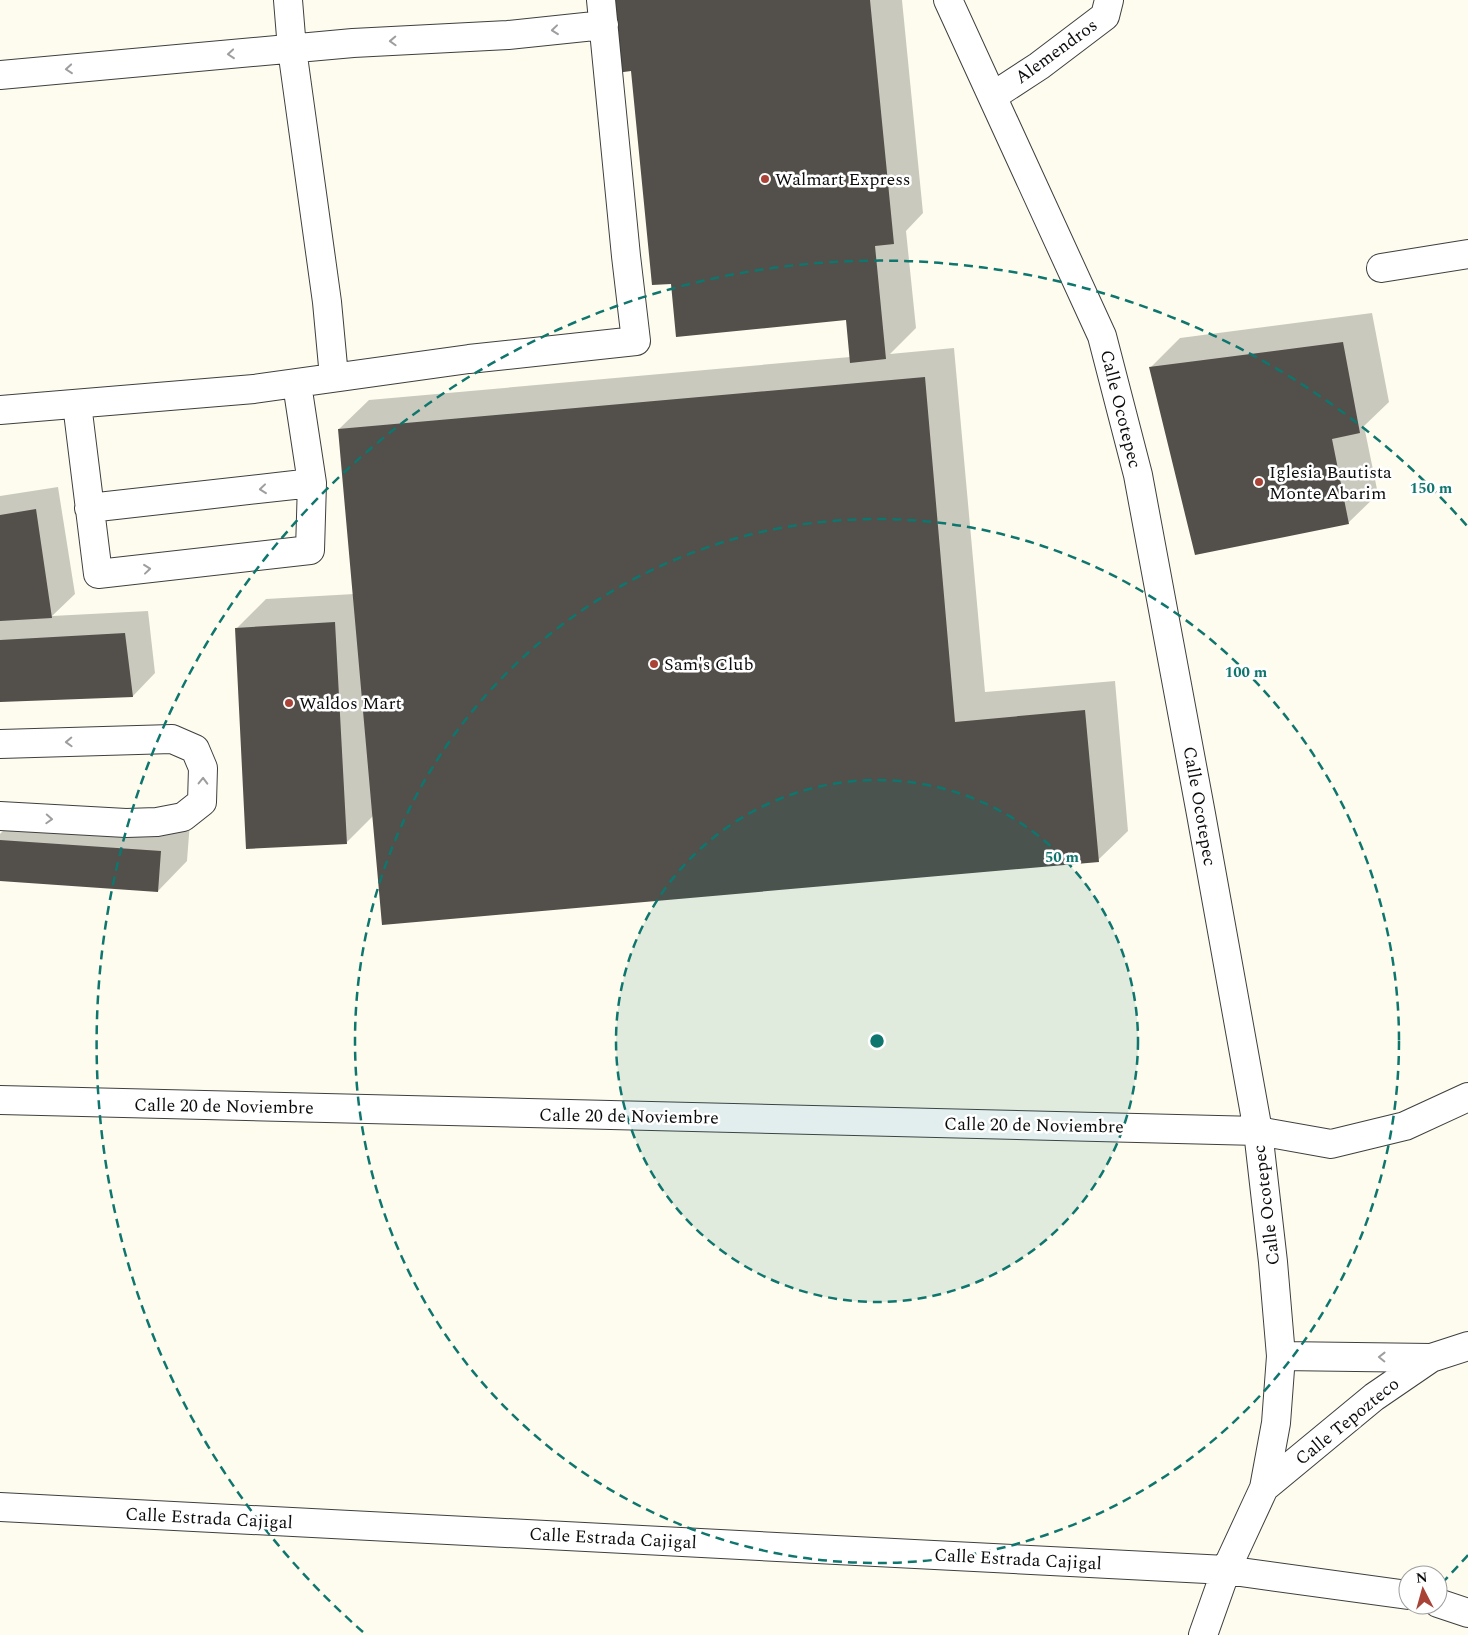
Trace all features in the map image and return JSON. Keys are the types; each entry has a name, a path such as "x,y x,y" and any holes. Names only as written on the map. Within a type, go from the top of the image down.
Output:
{"street":[{"path":"288,0 292,49 311,190 316,212 334,377"},
{"name":"Calle Ocotepec","path":"948,0 1102,336 1138,474 1258,1131 1273,1262 1281,1356 1276,1422 1264,1488 1226,1570 1203,1635"},
{"name":"Alemendros","path":"993,96 1039,66 1105,16 1110,0"},
{"path":"0,75 352,42 508,35 602,13 636,341 621,344 538,350 393,371 334,377 254,390 0,410"},
{"path":"1381,268 1468,254"},
{"path":"77,404 98,574 310,550 312,483 297,384"},
{"path":"89,508 312,483"},
{"path":"0,744 172,739 195,749 203,768 202,802 183,817 157,822 126,823 0,816"},
{"name":"Calle 20 de Noviembre","path":"0,1100 1258,1131 1331,1144 1404,1126 1468,1097"},
{"name":"Calle Tepozteco","path":"1264,1488 1374,1397 1430,1358 1468,1346"},
{"name":"Calle Tepozteco","path":"1281,1356 1430,1358"},
{"name":"Calle Estrada Cajigal","path":"0,1507 1226,1570 1398,1594"},
{"path":"1448,1606 1468,1613"}],"building":[{"name":"Walmart Express","path":"609,0 870,0 894,244 875,246 886,359 850,363 846,320 676,337 671,284 652,285 631,71 616,73"},
{"name":"Iglesia Bautista Monte Abarim","path":"1343,342 1360,433 1332,439 1349,524 1195,555 1149,367"},
{"name":"Sam's Club","path":"925,377 955,722 1085,710 1099,862 382,925 338,429"},
{"path":"36,509 52,618 0,621 0,515"},
{"name":"Waldos Mart","path":"335,622 347,844 246,849 235,628"},
{"path":"125,633 133,697 0,702 0,640"},
{"path":"0,840 161,851 158,892 0,881"}],"place":[{"name":"Walmart Express","path":"765,179"},
{"name":"Iglesia Bautista Monte Abarim","path":"1259,482"},
{"name":"Sam's Club","path":"654,664"},
{"name":"Waldos Mart","path":"289,703"}]}
